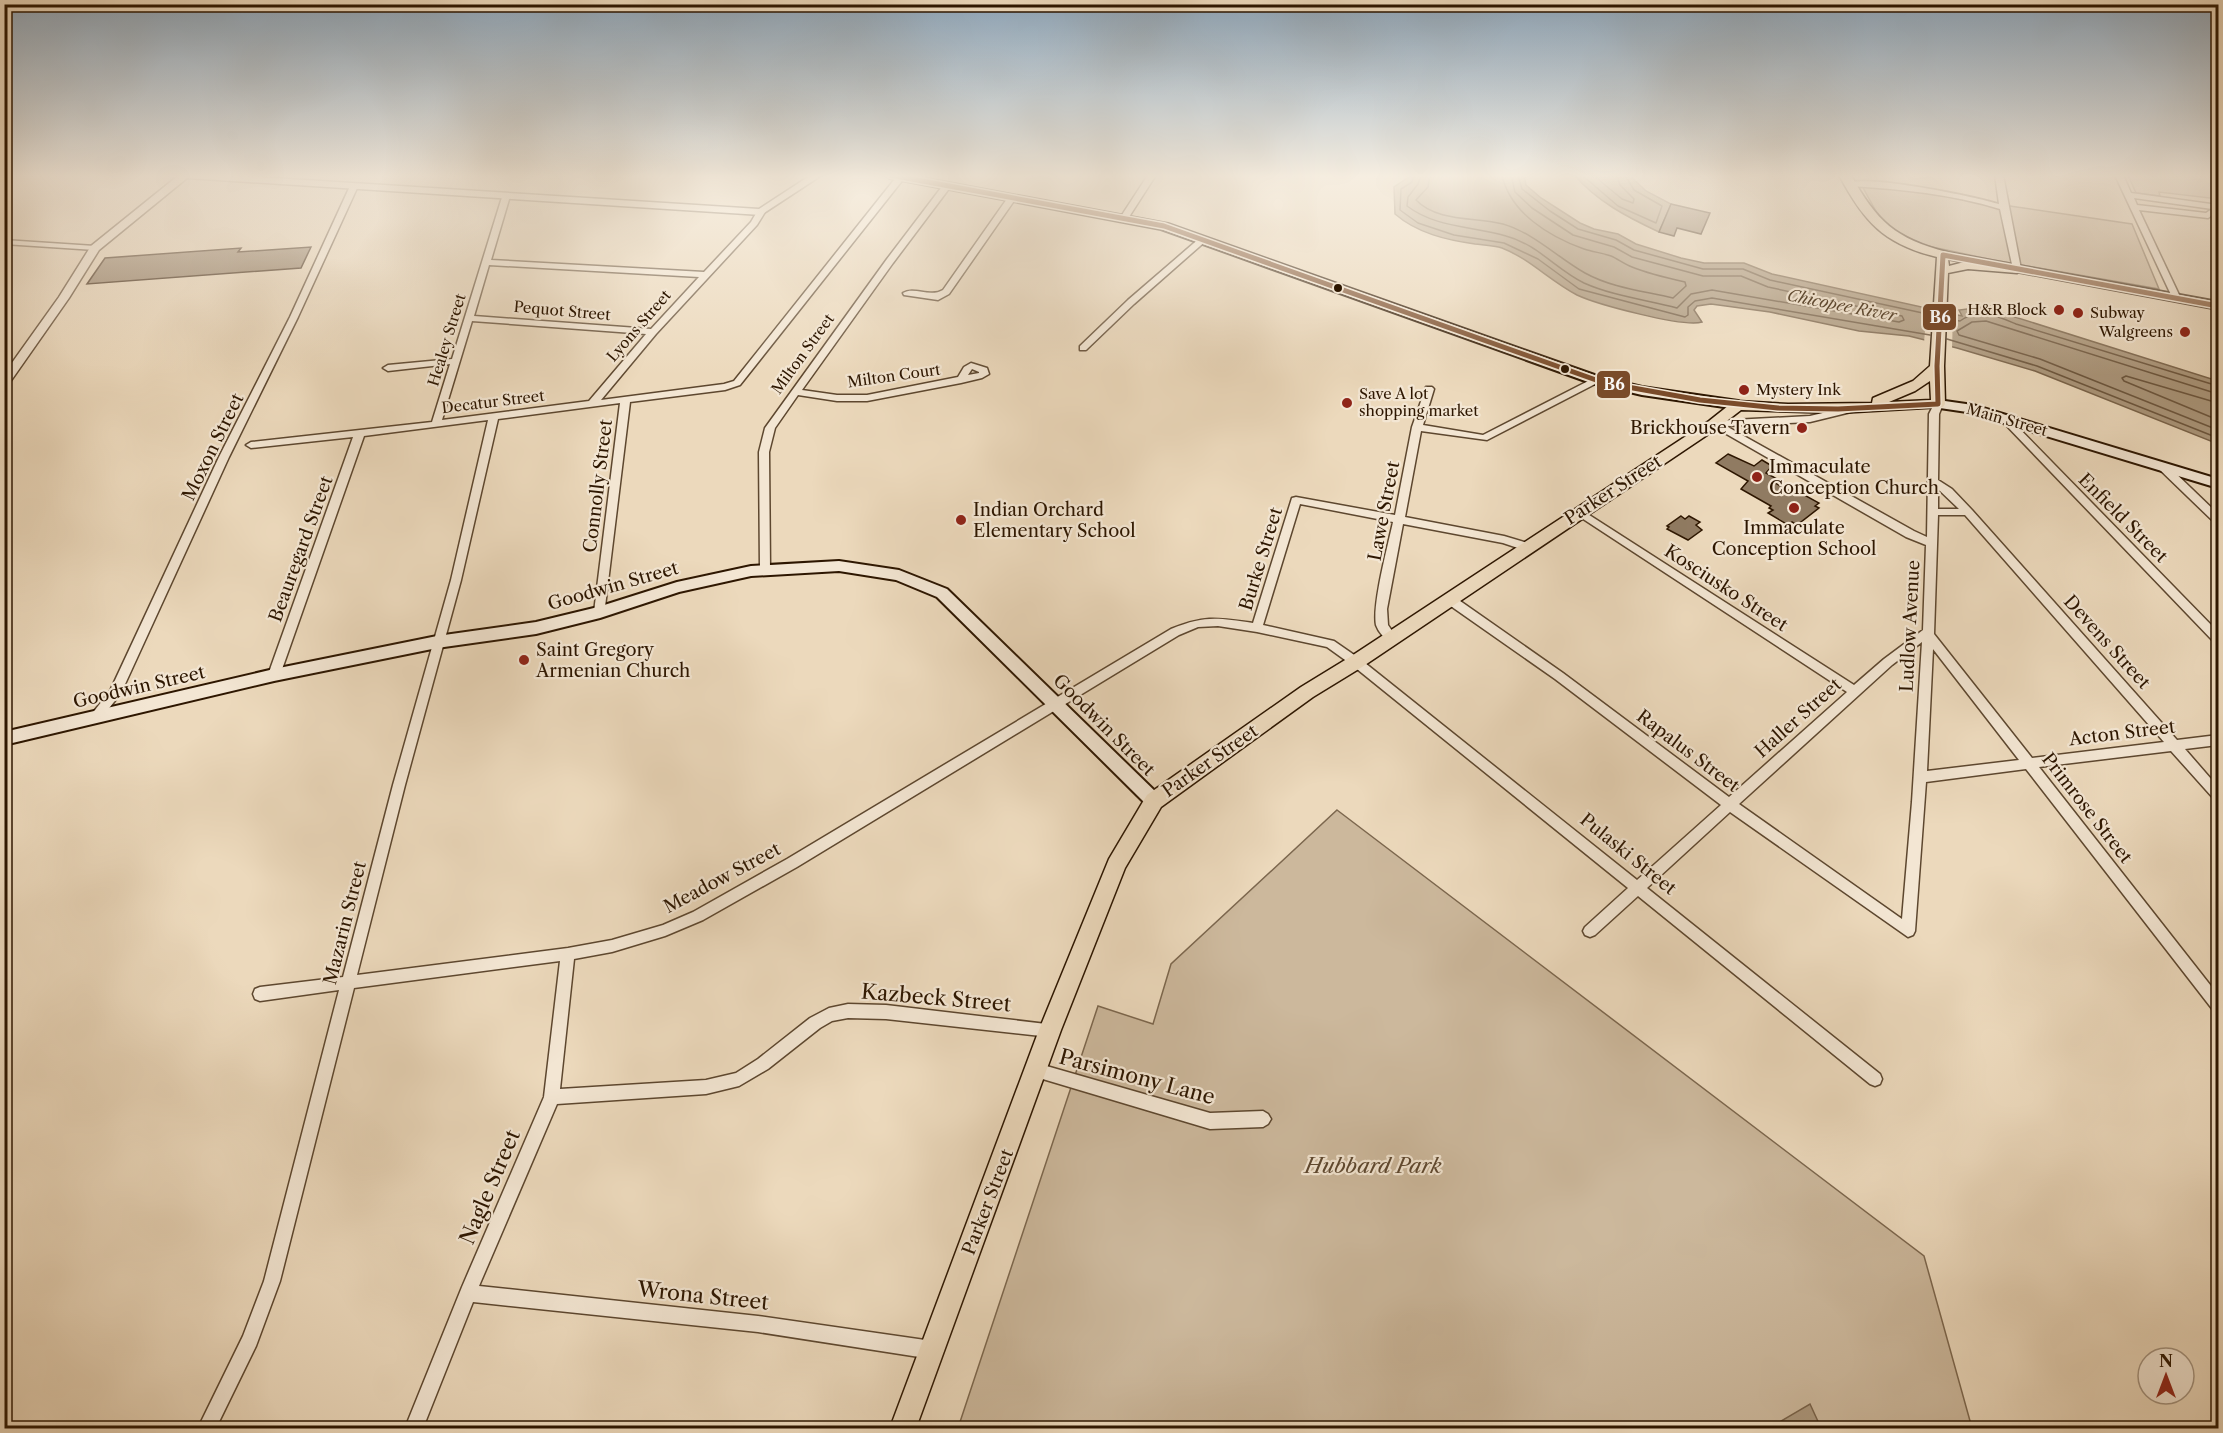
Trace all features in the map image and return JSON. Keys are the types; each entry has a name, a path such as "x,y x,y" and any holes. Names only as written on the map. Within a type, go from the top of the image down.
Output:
{"main road":[{"name":"Main Street","path":"1212,242 1596,380 1642,391 1738,405 1790,409 1852,409 1938,404 1960,406 2218,484"},
{"path":"1901,242 1928,258 1941,271 1962,265 2017,269"},
{"path":"1906,242 1943,255 2218,306"},
{"name":"Ludlow Avenue","path":"1938,404 1938,322 1943,255"},
{"path":"1852,409 1891,397 1923,381 1932,375 1937,366"},
{"name":"Parker Street","path":"903,1428 1050,1030 1116,865 1154,801 1307,692 1356,662 1449,598 1714,424 1738,405"},
{"name":"Goodwin Street","path":"4,740 274,675 437,642 536,628 600,612 677,587 765,569 839,566 899,575 942,593 1154,801"}],"street":[{"path":"4,242 95,248"},
{"path":"4,383 64,298 95,248 103,242"},
{"name":"Moxon Street","path":"95,718 115,693 224,457 264,380 328,242"},
{"name":"Healey Street","path":"436,424 492,242"},
{"name":"Lyons Street","path":"592,404 653,332 736,242"},
{"name":"Decatur Street","path":"251,445 359,435 725,387 737,383 845,242"},
{"name":"Milton Street","path":"765,569 765,446 773,423 905,242"},
{"path":"907,293 938,297 946,292 981,242"},
{"path":"1083,348 1131,302 1201,242"},
{"path":"2011,242 2017,269"},
{"path":"2151,242 2177,299"},
{"path":"486,262 704,275"},
{"name":"Pequot Street","path":"468,318 653,332"},
{"path":"388,368 454,360"},
{"name":"Milton Court","path":"796,392 852,399 916,390 961,380"},
{"path":"1417,427 1484,438 1596,380"},
{"name":"Lawe Street","path":"1390,638 1382,626 1381,609 1417,427 1429,389"},
{"name":"Connolly Street","path":"600,612 626,400"},
{"name":"Ludlow Avenue","path":"1908,931 1922,777 1932,543 1934,414 1938,404"},
{"path":"1714,424 1810,419 1852,409"},
{"name":"Mazarin Street","path":"207,1428 250,1340 272,1281 437,642 456,580 494,417"},
{"name":"Enfield Street","path":"2005,419 2218,639"},
{"path":"1714,424 1910,534 1932,543"},
{"name":"Beauregard Street","path":"274,675 359,435"},
{"path":"2162,466 2218,520"},
{"name":"Devens Street","path":"1934,482 1948,491 1968,512 2218,795"},
{"name":"Burke Street","path":"1257,628 1296,500 1399,519"},
{"path":"1933,512 1968,512"},
{"name":"Kosciusko Street","path":"1580,513 1856,691"},
{"path":"1399,519 1504,540 1527,547"},
{"name":"Rapalus Street","path":"1449,598 1568,683 1729,804 1908,931"},
{"name":"Meadow Street","path":"260,993 568,954 612,946 665,930 698,916 792,863 1188,626 1218,622 1257,628"},
{"name":"Pulaski Street","path":"1257,628 1330,644 1356,662 1875,1079"},
{"name":"Haller Street","path":"1590,931 1888,662 1927,633"},
{"name":"Primrose Street","path":"1927,633 2218,1005"},
{"name":"Acton Street","path":"1922,777 2218,740"},
{"name":"Nagle Street","path":"414,1428 468,1293 552,1097 568,954"},
{"name":"Kazbeck Street","path":"552,1097 706,1087 739,1079 763,1064 815,1023 829,1015 848,1011 886,1012 1050,1030"},
{"name":"Parsimony Lane","path":"1036,1070 1210,1121 1263,1119"},
{"name":"Wrona Street","path":"468,1293 758,1324 932,1350"}],"green space":[{"path":"1914,242 2139,242 2159,289 1993,260"},
{"name":"Hubbard Park","path":"1337,810 1924,1256 1972,1428 958,1428 1098,1006 1153,1024 1171,964"}],"water":[{"name":"Chicopee River","path":"1464,242 1632,242 1681,258 1704,263 1744,263 1772,274 1962,316 1959,310 1990,306 1996,311 2218,381 2218,444 2035,371 1957,348 1909,336 1859,331 1770,312 1711,304 1697,306 1694,310 1702,322 1678,322 1640,314 1577,295 1522,258 1502,248"},
{"path":"1810,1404 1821,1428 1771,1428 1771,1427"}],"pier":[{"path":"1927,305 1953,311 1952,350 1924,343"}],"building":[{"path":"311,247 301,268 87,284 105,258 241,248 238,252"},
{"path":"1728,454 1754,466 1762,460 1772,466 1766,473 1779,480 1775,483 1819,503 1815,506 1819,508 1797,525 1792,522 1788,525 1768,513 1773,510 1769,508 1771,506 1741,489 1748,481 1716,463"},
{"path":"1681,516 1685,519 1689,516 1700,522 1696,525 1702,530 1688,540 1667,529 1669,527 1667,526"}],"transit line":[{"name":"B6","path":"1209,242 1596,380 1648,392 1726,404 1778,408 1822,409 1938,404 1937,366 1943,255 2218,306"}],"place":[{"name":"H&R Block","path":"2059,310"},
{"name":"Subway","path":"2078,313"},
{"name":"Walgreens","path":"2185,332"},
{"name":"Mystery Ink","path":"1744,390"},
{"name":"Save A lot shopping market","path":"1347,403"},
{"name":"Brickhouse Tavern","path":"1802,428"},
{"name":"Immaculate Conception Church","path":"1757,477"},
{"name":"Immaculate Conception School","path":"1794,508"},
{"name":"Indian Orchard Elementary School","path":"961,520"},
{"name":"Saint Gregory Armenian Church","path":"524,660"}]}
